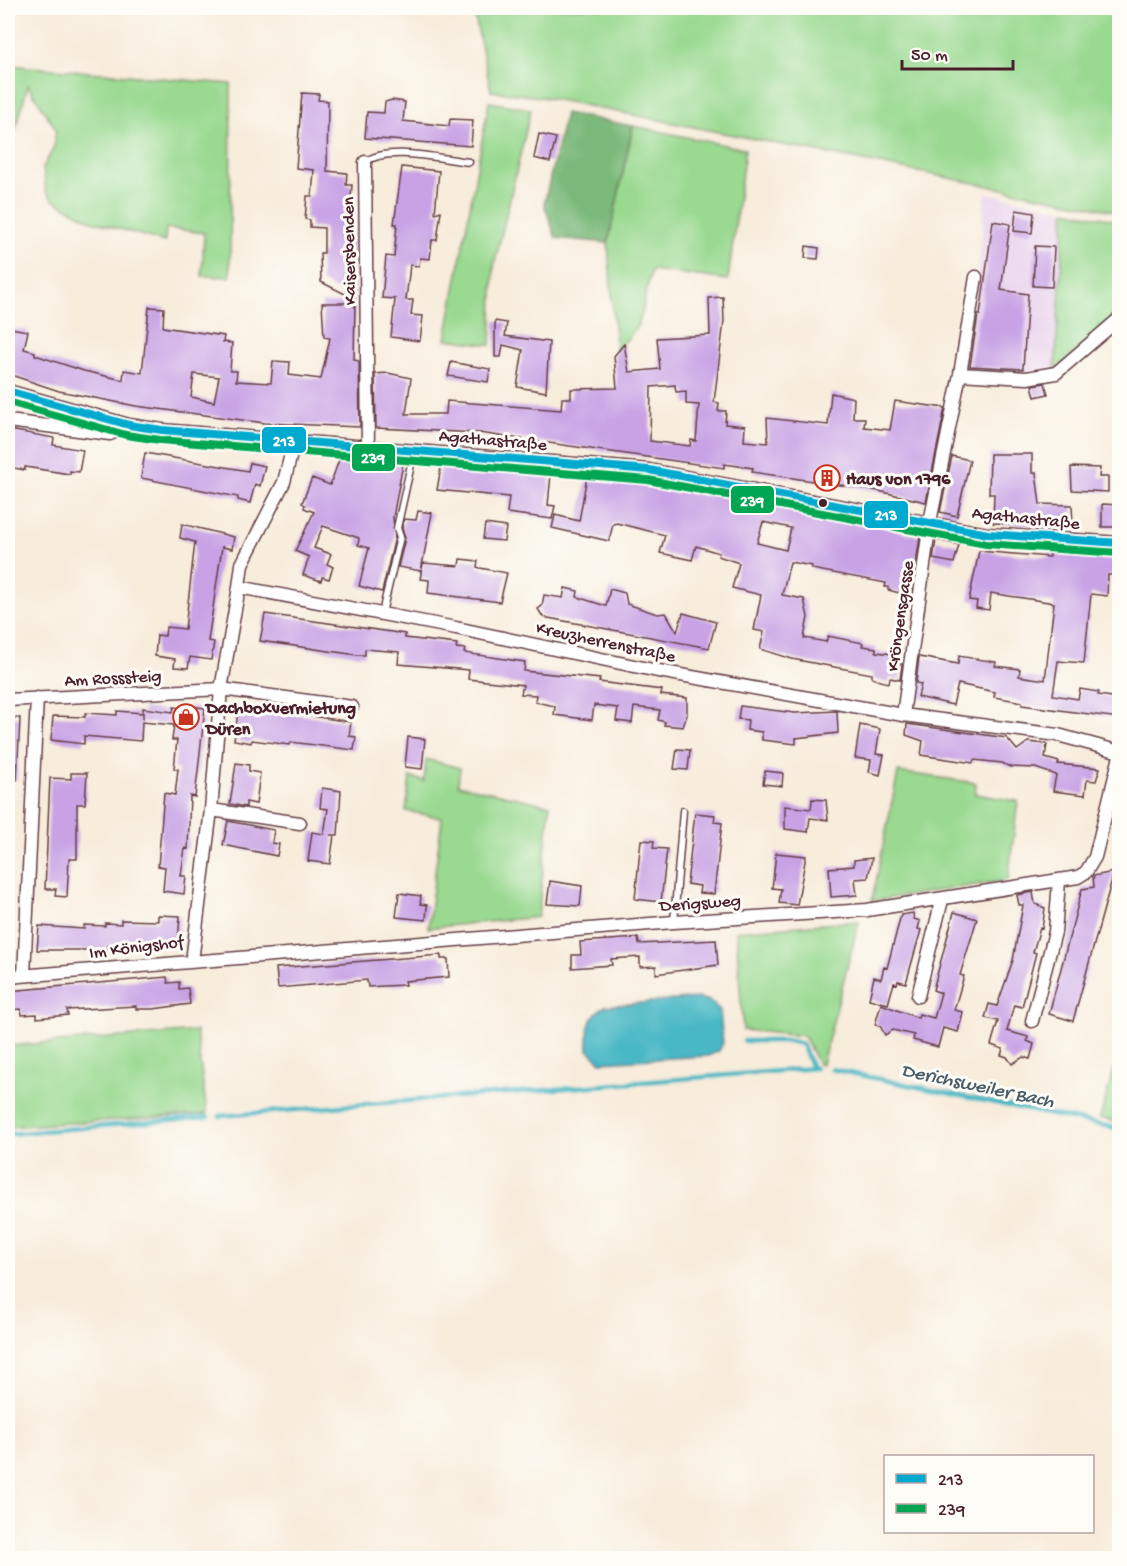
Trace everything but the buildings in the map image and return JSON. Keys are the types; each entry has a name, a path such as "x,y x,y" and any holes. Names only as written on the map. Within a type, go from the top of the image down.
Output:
{"street":[{"name":"Kaisersbenden","path":"365,162 368,447"},
{"path":"930,522 960,374 976,277"},
{"path":"960,374 1027,378 1056,373 1119,318"},
{"name":"Agathastraße","path":"8,391 129,425 294,442 649,470 1012,537 1119,543"},
{"path":"8,421 110,434 129,425"},
{"path":"239,587 242,564 284,482 294,442"},
{"name":"Kröngensgasse","path":"903,715 930,522"},
{"name":"Kreuzherrenstraße","path":"239,587 382,616 456,628 653,670 903,715 1058,735 1119,754"},
{"name":"Im Königshof","path":"8,977 192,961 211,810 221,689 239,587"},
{"path":"221,689 352,706"},
{"name":"Am Rosssteig","path":"8,700 221,689"},
{"path":"24,975 37,698"},
{"name":"Derigsweg","path":"192,961 674,922 867,910 1078,877 1086,872 1095,857 1119,754"},
{"path":"211,810 300,823"},
{"path":"1032,1021 1055,932 1059,880"},
{"path":"918,996 942,900"}],"lane":[{"name":"Kaisersbenden","path":"365,162 375,155 390,153 469,162"},
{"path":"382,616 400,537 397,528 414,451"},
{"path":"674,922 682,812"}],"shaded area":[{"path":"986,193 1065,210 1055,370 1043,374 964,372 978,278"}],"green space":[{"path":"473,8 1119,8 1119,212 548,98 491,91"},
{"path":"8,65 231,84 230,277 202,276 204,233 166,228 165,242 92,221 53,200 46,191 43,168 54,147 56,129 28,85 15,131 8,137"},
{"path":"489,102 531,109 494,266 491,345 446,339"},
{"path":"565,113 633,126 608,243 556,238 544,204"},
{"path":"633,126 745,149 728,280 652,270 640,321 616,350 608,243"},
{"path":"1065,210 1119,221 1119,314 1055,370"},
{"path":"426,759 460,768 458,785 550,805 538,917 428,928 442,818 406,811 410,777 424,781"},
{"path":"898,772 976,783 975,794 1018,801 1008,880 872,901"},
{"path":"859,921 822,1064 818,1064 804,1036 743,1030 736,931"},
{"path":"196,1031 207,1114 8,1127 8,1046"},
{"path":"1119,1053 1119,1123 1100,1118"}],"water":[{"path":"698,998 710,1001 720,1010 723,1043 719,1051 708,1056 601,1062 588,1050 591,1019 605,1006"}],"waterway":[{"path":"744,1041 790,1041 802,1044 812,1068"},
{"path":"220,1116 815,1068"},
{"name":"Derichsweiler Bach","path":"831,1069 1120,1129"},
{"name":"Derichsweiler Bach","path":"8,1134 208,1117"}],"transit line":[{"name":"213","path":"8,391 129,425 162,430 649,470 988,534 1120,543"},
{"name":"239","path":"8,402 126,435 160,440 648,480 986,544 1119,553"}],"place":[{"name":"Haus von 1796","path":"827,478"},
{"name":"Dachboxvermietung Düren","path":"186,717"}]}
